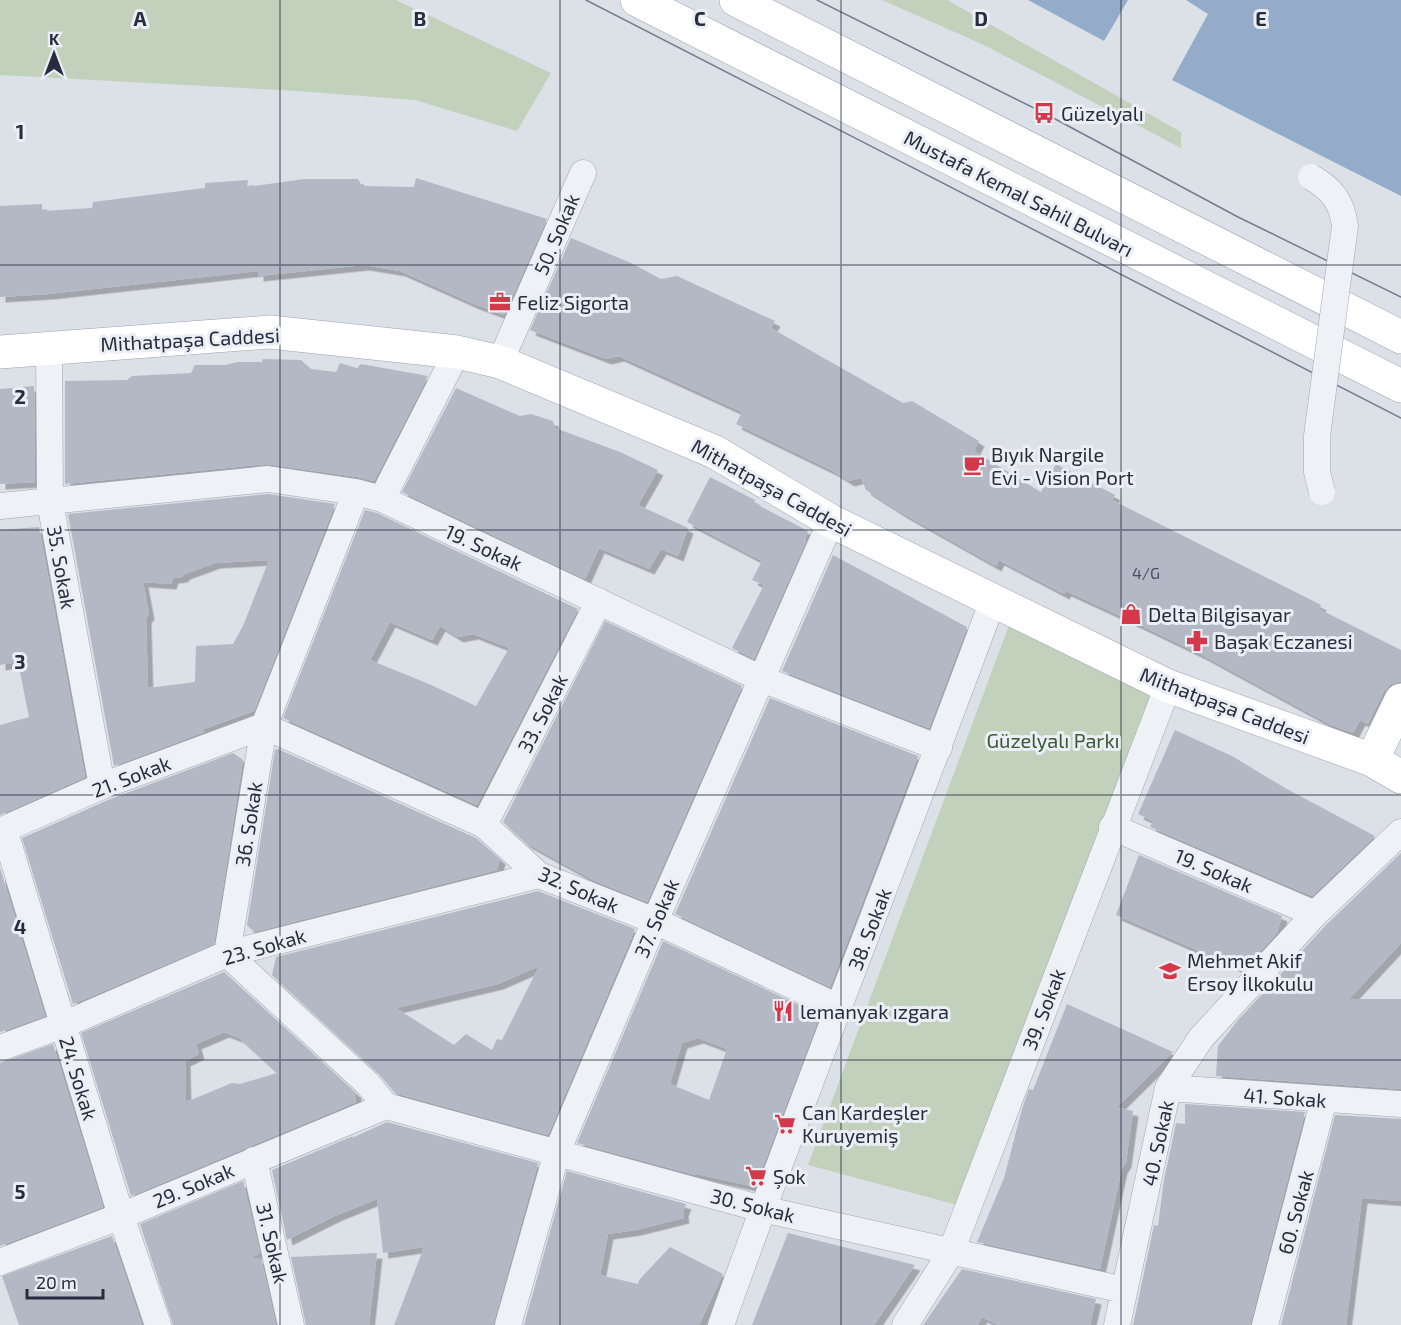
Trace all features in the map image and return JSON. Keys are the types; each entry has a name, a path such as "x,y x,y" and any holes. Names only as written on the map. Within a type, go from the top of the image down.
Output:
{"main road":[{"name":"Mustafa Kemal Sahil Bulvarı","path":"637,0 1401,386"},
{"path":"736,0 1401,337"},
{"name":"Mithatpaşa Caddesi","path":"0,352 270,332 457,352 500,362 715,452 831,521 1168,686 1372,760 1401,777"},
{"path":"1372,760 1401,700"}],"street":[{"name":"50. Sokak","path":"500,362 583,172"},
{"path":"1311,177 1324,185 1337,199 1343,212 1345,226 1317,436 1317,472 1322,492"},
{"name":"35. Sokak","path":"49,347 50,502 102,786"},
{"path":"382,499 457,352"},
{"name":"19. Sokak","path":"0,507 268,479 356,492 382,499 762,679 939,748"},
{"name":"36. Sokak","path":"227,954 264,726 356,492"},
{"name":"37. Sokak","path":"508,1325 557,1152 655,921 831,521"},
{"name":"38. Sokak","path":"721,1325 762,1209 939,748 993,600"},
{"name":"33. Sokak","path":"484,825 599,602"},
{"name":"39. Sokak","path":"905,1325 951,1252 1112,827 1168,686"},
{"name":"21. Sokak","path":"2,830 102,786 264,726"},
{"name":"32. Sokak","path":"264,726 484,825 539,875 655,921 838,1007"},
{"name":"19. Sokak","path":"1112,827 1315,914"},
{"name":"24. Sokak","path":"2,830 121,1216 158,1325"},
{"name":"40. Sokak","path":"1117,1325 1168,1088 1201,1038 1315,914 1401,832"},
{"name":"23. Sokak","path":"0,1048 63,1025 227,954 539,875"},
{"path":"227,954 367,1083 386,1106"},
{"name":"41. Sokak","path":"1168,1088 1401,1104"},
{"name":"60. Sokak","path":"1265,1325 1324,1100"},
{"name":"30. Sokak","path":"386,1106 762,1209 1124,1290"},
{"name":"29. Sokak","path":"0,1262 121,1216 386,1106"},
{"name":"31. Sokak","path":"254,1160 291,1325"}],"green space":[{"path":"0,0 396,0 551,73 517,131 415,100 297,91 0,75"},
{"path":"882,0 947,0 1181,132 1181,148 984,45"},
{"name":"Güzelyalı Parkı","path":"1011,620 1158,693 961,1206 808,1165"}],"water":[{"path":"1028,0 1128,0 1104,41"},
{"path":"1186,0 1401,0 1401,196 1172,80 1208,14"}],"building":[{"path":"416,178 547,219 504,315 400,271 364,265 258,276 258,271 48,294 0,297 0,206 42,204 42,211 92,208 93,202 205,188 205,183 248,180 247,187 304,179 358,179 362,186 414,187"},
{"path":"571,238 631,263 661,279 677,276 775,321 771,328 903,403 912,401 979,441 974,451 1041,492 1056,464 1115,495 1112,500 1321,605 1319,609 1401,650 1401,681 1391,684 1384,691 1368,724 1360,720 1353,733 1331,725 1202,655 1142,626 1066,591 1064,594 999,560 996,566 866,490 861,478 849,481 736,424 742,412 619,356 606,359 530,330"},
{"path":"263,359 301,360 311,369 336,372 340,363 357,368 361,364 428,376 374,481 266,464 65,484 65,381 127,380 132,376 191,373 195,365 262,362"},
{"path":"34,386 35,482 0,484 0,389"},
{"path":"456,388 520,416 531,414 553,421 555,428 620,452 658,470 638,505 688,528 678,556 661,549 649,569 599,548 585,579 402,492"},
{"path":"710,477 808,531 806,541 754,659 732,648 764,585 752,580 762,561 687,522"},
{"path":"268,494 335,504 254,711 114,766 68,514","holes":["269,560 243,626 233,644 196,646 195,682 148,688 146,618 149,614 143,582 171,584 173,578 182,577 215,563"]},
{"path":"365,510 377,513 578,609 477,805 283,718","holes":["390,622 432,640 440,626 458,637 473,634 509,648 476,706 370,660"]},
{"path":"39,527 85,777 0,815 0,725 29,717 18,662 0,665 0,530"},
{"path":"833,555 967,627 929,728 782,671"},
{"path":"605,621 742,686 647,902 593,880 526,843 503,822"},
{"path":"770,698 918,756 830,987 675,914"},
{"path":"1175,730 1232,756 1285,788 1375,836 1312,896 1150,827 1153,821 1138,814"},
{"path":"278,749 476,838 500,859 497,870 254,932 247,925 275,750"},
{"path":"233,753 243,760 214,944 73,1004 22,838 108,800"},
{"path":"1401,853 1401,943 1349,999 1401,999 1401,1089 1216,1076 1218,1046 1238,1020 1326,925"},
{"path":"1139,855 1282,916 1277,933 1243,970 1116,915"},
{"path":"0,868 45,1016 0,1032"},
{"path":"538,891 635,929 548,1135 395,1093 377,1072 272,975 276,957","holes":["539,966 502,1040 497,1039 492,1050 466,1034 454,1045 396,1008 498,984"]},
{"path":"663,941 820,1015 755,1187 696,1175 577,1143","holes":["698,1038 727,1049 709,1100 670,1084 682,1043"]},
{"path":"224,972 356,1093 356,1102 131,1196 81,1033","holes":["224,1032 239,1038 277,1073 240,1084 232,1083 186,1102 185,1061 199,1054 196,1044"]},
{"path":"1067,1004 1173,1052 1117,1107 1133,1111 1126,1162 1122,1168 1100,1269 977,1242 1004,1178 1029,1089 1033,1090"},
{"path":"53,1044 103,1207 0,1246 0,1063"},
{"path":"1185,1104 1305,1112 1250,1325 1133,1325 1154,1225 1158,1226 1164,1180 1176,1123 1185,1124"},
{"path":"1335,1115 1401,1119 1401,1201 1362,1198 1346,1325 1281,1325"},
{"path":"387,1122 538,1163 493,1325 394,1325 424,1247 383,1253 377,1199 335,1216 287,1240 272,1170"},
{"path":"567,1171 686,1204 683,1211 684,1218 636,1230 608,1234 600,1275 638,1284 639,1280 670,1247 723,1274 699,1325 524,1325"},
{"path":"243,1181 260,1253 249,1259 261,1258 276,1325 173,1325 140,1224"},
{"path":"788,1233 915,1265 874,1325 752,1325"},
{"path":"112,1236 142,1325 19,1325 2,1276"},
{"path":"377,1253 369,1325 306,1325 291,1257"},
{"path":"962,1269 1096,1299 1090,1325 998,1325 982,1317 978,1325 923,1325"}],"tram line":[{"path":"586,0 1401,418"},
{"path":"817,0 1044,113 1238,217 1401,297"}],"place":[{"name":"Güzelyalı","path":"1044,113"},
{"name":"Feliz Sigorta","path":"500,302"},
{"name":"Bıyık Nargile Evi - Vision Port","path":"974,465"},
{"name":"Delta Bilgisayar","path":"1131,614"},
{"name":"Başak Eczanesi","path":"1197,641"},
{"name":"Mehmet Akif Ersoy İlkokulu","path":"1170,971"},
{"name":"lemanyak ızgara","path":"783,1011"},
{"name":"Can Kardeşler Kuruyemiş","path":"785,1124"},
{"name":"Şok","path":"756,1176"}]}
